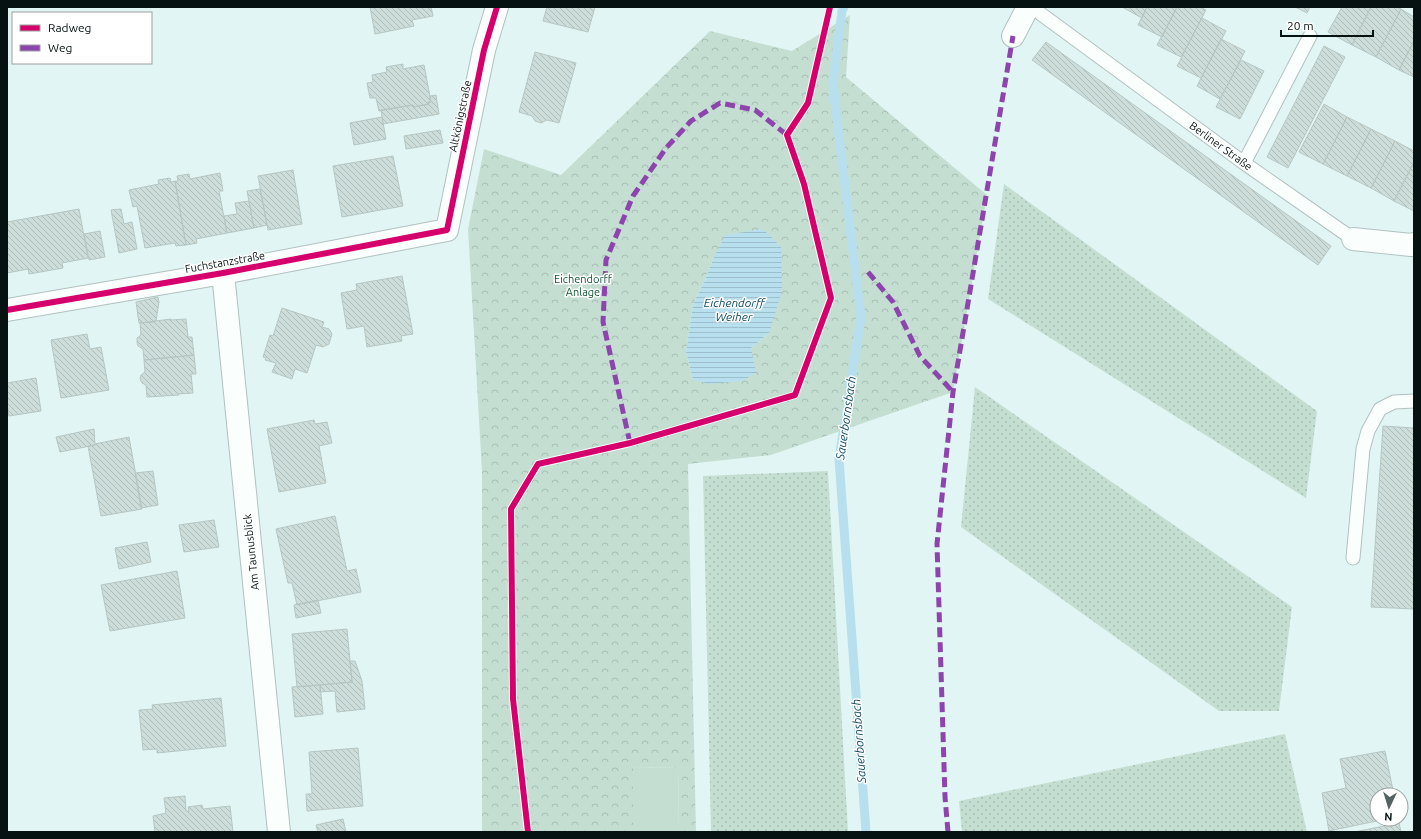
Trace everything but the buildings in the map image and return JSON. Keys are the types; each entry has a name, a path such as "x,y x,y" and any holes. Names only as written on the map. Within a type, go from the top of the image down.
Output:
{"street":[{"name":"Altkönigstraße","path":"447,230 484,50 497,7"},
{"path":"1013,36 1034,10"},
{"name":"Fuchstanzstraße","path":"7,310 223,273 447,230"},
{"name":"Berliner Straße","path":"1353,239 1411,245 1414,244"},
{"name":"Am Taunusblick","path":"223,273 279,832"}],"lane":[{"name":"Berliner Straße","path":"1034,10 1244,163 1353,239"},
{"path":"1244,163 1310,36"},
{"path":"1353,558 1363,449 1368,431 1380,409 1394,402 1414,401"}],"green space":[{"name":"Eichendorff Anlage","path":"850,15 846,77 987,195 953,392 771,455 688,464 696,832 678,832 679,768 634,767 633,832 482,832 482,472 468,229 484,149 561,175 710,31 792,51","holes":["714,257 769,333 751,348 693,380 686,352 693,304"]},
{"path":"1004,184 1317,411 1306,498 988,299"},
{"path":"975,387 1292,607 1279,711 1219,711 961,527"},
{"path":"828,471 848,832 711,832 703,476"},
{"path":"1285,734 1307,832 962,832 959,801"},
{"path":"633,767 679,768 678,832 633,832"}],"water":[{"name":"Eichendorff Weiher","path":"763,229 781,247 782,291 769,333 751,348 756,373 742,381 710,384 693,380 686,352 693,304 714,257 725,235"}],"waterway":[{"name":"Sauerbornsbach","path":"844,7 842,11 833,81 861,317 839,459 866,832"}],"marked path":[{"path":"948,832 945,797 937,544 953,392 1013,36"},
{"path":"630,443 603,322 606,260 633,196 666,148 691,121 720,103 755,110 787,135"},
{"path":"868,272 893,302 920,356 953,392"}],"cycle path":[{"path":"7,310 223,273 447,230 484,50 497,7"},
{"path":"528,832 513,699 511,509 538,464 630,443 795,395 831,298 804,184 787,135 808,103 830,7"}]}
